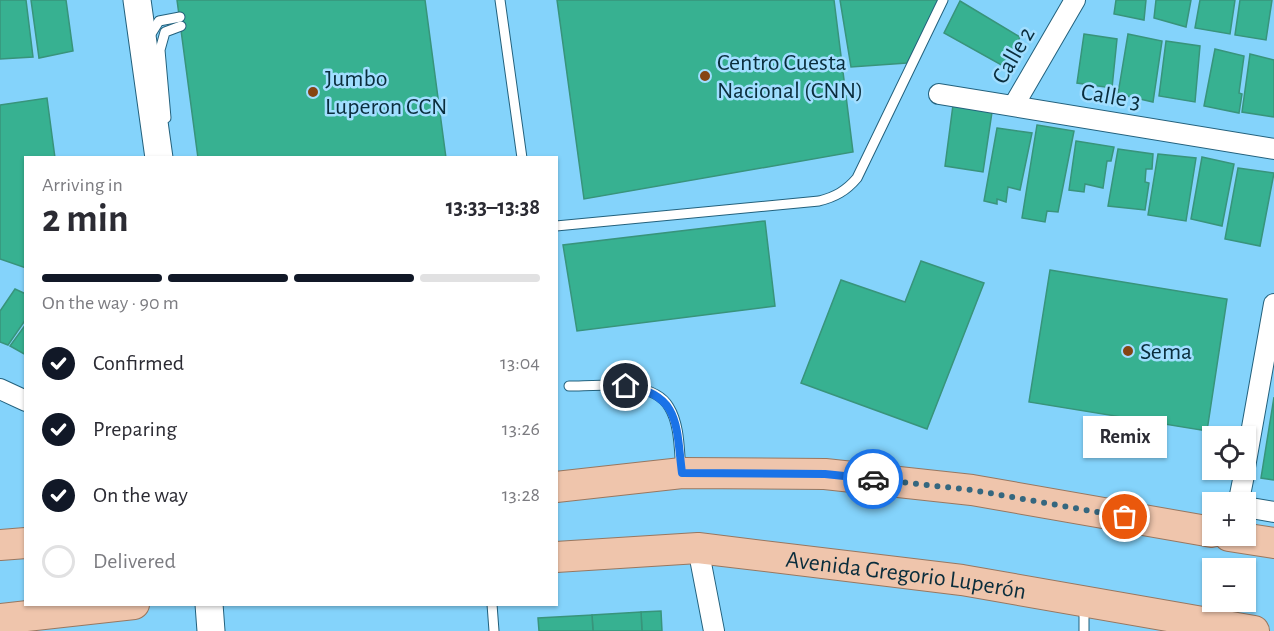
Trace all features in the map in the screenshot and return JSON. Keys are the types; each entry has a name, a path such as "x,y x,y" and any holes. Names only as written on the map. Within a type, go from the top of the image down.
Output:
{"main road":[{"path":"558,486 682,473 825,474 972,490 1202,530"},
{"path":"1256,540 1274,543"},
{"path":"0,545 24,543"},
{"name":"Avenida Gregorio Luperón","path":"558,557 698,548 962,580 1254,631"},
{"path":"0,619 116,606"}],"street":[{"name":"Calle 2","path":"1014,105 1075,0"},
{"path":"149,12 146,60 158,149"},
{"name":"Calle 3","path":"939,94 1274,149"},
{"path":"1252,426 1274,304"},
{"path":"0,389 24,400"},
{"path":"1256,509 1274,512"},
{"path":"698,548 714,631"},
{"path":"209,606 211,631"}],"lane":[{"path":"142,0 149,12 180,21 165,32 160,50 166,112 165,136 158,149"},
{"path":"500,0 522,156"},
{"path":"558,226 819,201 833,197 848,188 857,178 943,0"},
{"path":"569,386 626,386 644,389 658,396 669,406 676,426 682,473"},
{"path":"1084,602 1084,631"},
{"path":"492,606 494,631"}],"building":[{"path":"0,0 26,0 33,57 0,59"},
{"path":"31,0 66,0 73,51 39,58"},
{"name":"Jumbo Luperon CCN","path":"177,0 425,0 446,156 198,156"},
{"name":"Centro Cuesta Nacional (CNN)","path":"557,0 834,0 853,152 584,199"},
{"path":"840,0 939,0 907,63 851,67"},
{"path":"1116,0 1146,0 1144,20 1114,14"},
{"path":"1156,0 1191,0 1186,27 1154,18"},
{"path":"1200,0 1235,0 1230,34 1195,28"},
{"path":"1240,0 1272,0 1266,40 1235,35"},
{"path":"960,1 1020,37 1005,67 944,33"},
{"path":"1084,34 1117,39 1112,88 1077,83"},
{"path":"1128,34 1162,41 1153,102 1118,94"},
{"path":"1166,41 1200,46 1195,102 1159,96"},
{"path":"1215,49 1244,56 1239,113 1204,106"},
{"path":"1250,54 1274,60 1274,117 1242,112"},
{"path":"47,98 55,156 24,156 24,267 0,259 0,105"},
{"path":"953,105 992,112 983,172 945,166"},
{"path":"1037,125 1074,131 1058,212 1047,211 1045,222 1022,218"},
{"path":"997,128 1032,133 1020,190 1008,187 1006,202 997,199 997,204 984,201"},
{"path":"1076,141 1114,147 1111,161 1107,161 1103,188 1085,184 1084,192 1069,190"},
{"path":"1118,149 1153,154 1152,169 1146,169 1145,182 1149,183 1145,210 1108,206"},
{"path":"1158,154 1196,158 1186,221 1148,215"},
{"path":"1202,157 1234,164 1222,226 1191,219"},
{"path":"1238,168 1274,173 1260,246 1225,239"},
{"path":"765,221 775,306 577,331 563,245"},
{"path":"921,261 984,283 927,429 801,383 841,280 905,302"},
{"name":"Sema","path":"1050,270 1227,299 1208,426 1202,426 1202,430 1029,402"},
{"path":"15,289 24,293 24,322 8,345 0,342 0,311"},
{"path":"24,327 24,354 10,346"},
{"path":"1274,397 1274,480 1261,478"},
{"path":"661,611 662,631 642,631 641,612"},
{"path":"641,612 642,631 593,631 592,615"},
{"path":"592,615 593,631 539,631 538,618"}],"way so far":[{"path":"873,479 972,490 1125,517"}],"place":[{"name":"Centro Cuesta Nacional (CNN)","path":"705,76"},
{"name":"Jumbo Luperon CCN","path":"313,92"},
{"name":"Sema","path":"1128,351"},
{"name":"Remix","path":"1125,517"}],"route":[{"path":"626,386 644,389 658,396 669,406 676,426 682,473 825,474 873,479"}]}
